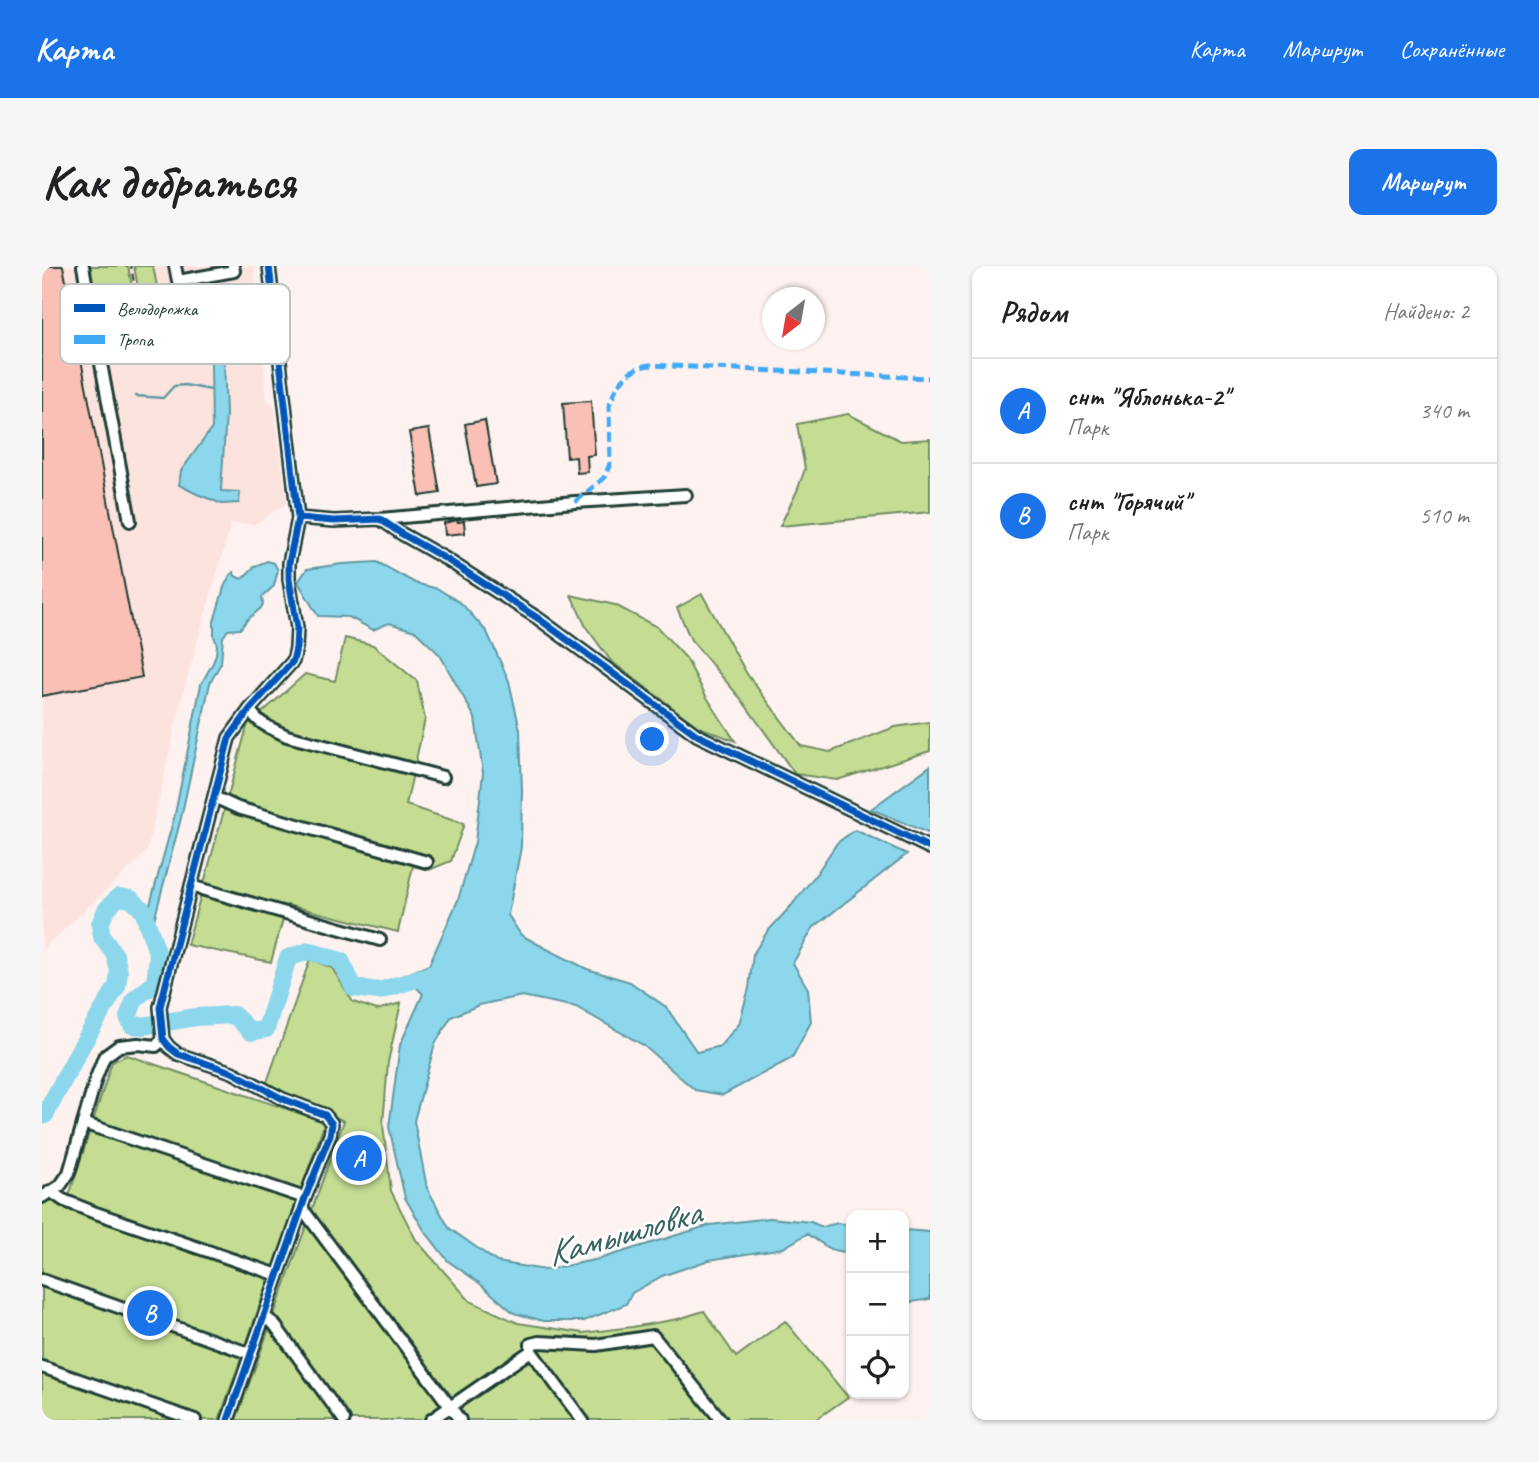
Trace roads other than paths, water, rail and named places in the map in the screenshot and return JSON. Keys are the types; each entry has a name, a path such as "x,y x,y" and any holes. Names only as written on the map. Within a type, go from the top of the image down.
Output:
{"street":[{"path":"83,266 86,284"},
{"path":"175,266 178,281 199,272 233,271 233,266"},
{"path":"269,266 271,284"},
{"path":"101,364 130,521"},
{"path":"228,1420 332,1124 325,1115 282,1099 232,1072 178,1054 163,1039 160,1007 229,738 250,709 293,662 296,648 297,628 289,563 298,518 280,364"},
{"path":"298,518 334,521 380,519 686,495"},
{"path":"380,519 539,619 696,735 930,848"},
{"path":"250,709 253,716 266,726 287,736 443,777"},
{"path":"214,797 238,808 427,863"},
{"path":"191,886 380,940"},
{"path":"46,1194 60,1186 69,1173 104,1057 119,1046 156,1046 163,1039"},
{"path":"83,1122 303,1203 460,1420"},
{"path":"46,1194 278,1275"},
{"path":"42,1280 251,1354"},
{"path":"264,1316 274,1324 344,1420"},
{"path":"582,1420 531,1351 531,1344 539,1342 596,1345 653,1336 721,1420"},
{"path":"431,1420 531,1351"},
{"path":"42,1367 195,1420"}],"water":[{"path":"211,364 224,364 226,414 221,491 240,492 239,503 222,504 179,485 181,471 212,428"},
{"path":"267,561 274,563 278,570 274,586 262,597 261,608 240,629 228,630 223,637 221,663 210,683 181,818 153,924 148,933 144,926 175,814 201,684 216,654 214,622 224,587 234,572 235,576 242,579 255,566"},
{"path":"377,562 415,583 438,589 462,604 487,632 509,681 520,730 521,847 508,915 521,935 587,969 630,982 666,1007 697,1052 720,1046 739,1024 749,988 753,954 767,932 817,873 837,843 855,830 907,854 813,928 793,963 808,989 811,1022 792,1058 723,1095 695,1090 643,1045 576,1007 522,996 479,1005 451,1017 435,1044 414,1121 427,1188 449,1228 497,1262 545,1270 599,1259 710,1225 770,1218 811,1222 822,1227 838,1223 846,1224 846,1253 830,1249 807,1234 783,1248 709,1260 662,1276 632,1293 626,1304 584,1321 544,1321 514,1313 448,1261 424,1230 405,1198 389,1127 400,1045 423,994 409,980 407,974 429,965 458,900 475,842 483,773 475,718 440,655 415,631 389,623 373,630 349,617 318,616 298,582 307,569"},
{"path":"930,766 930,834 871,809"},
{"path":"909,1230 930,1232 930,1299 909,1302"}],"waterway":[{"path":"135,396 163,398 174,386 185,385 211,390"},
{"name":"Камышловка","path":"42,1116 117,986 119,972 115,955 102,937 100,924 106,910 118,897 131,899 143,910 158,955 155,983 135,999 128,1017 132,1025 234,1015 251,1032 266,1029 288,958 309,951 341,961 354,988 379,991 426,976 430,982"}],"place":[{"name":"снт \"Яблонька-2\"","path":"359,1158"},
{"name":"снт \"Горячий\"","path":"150,1313"}]}
